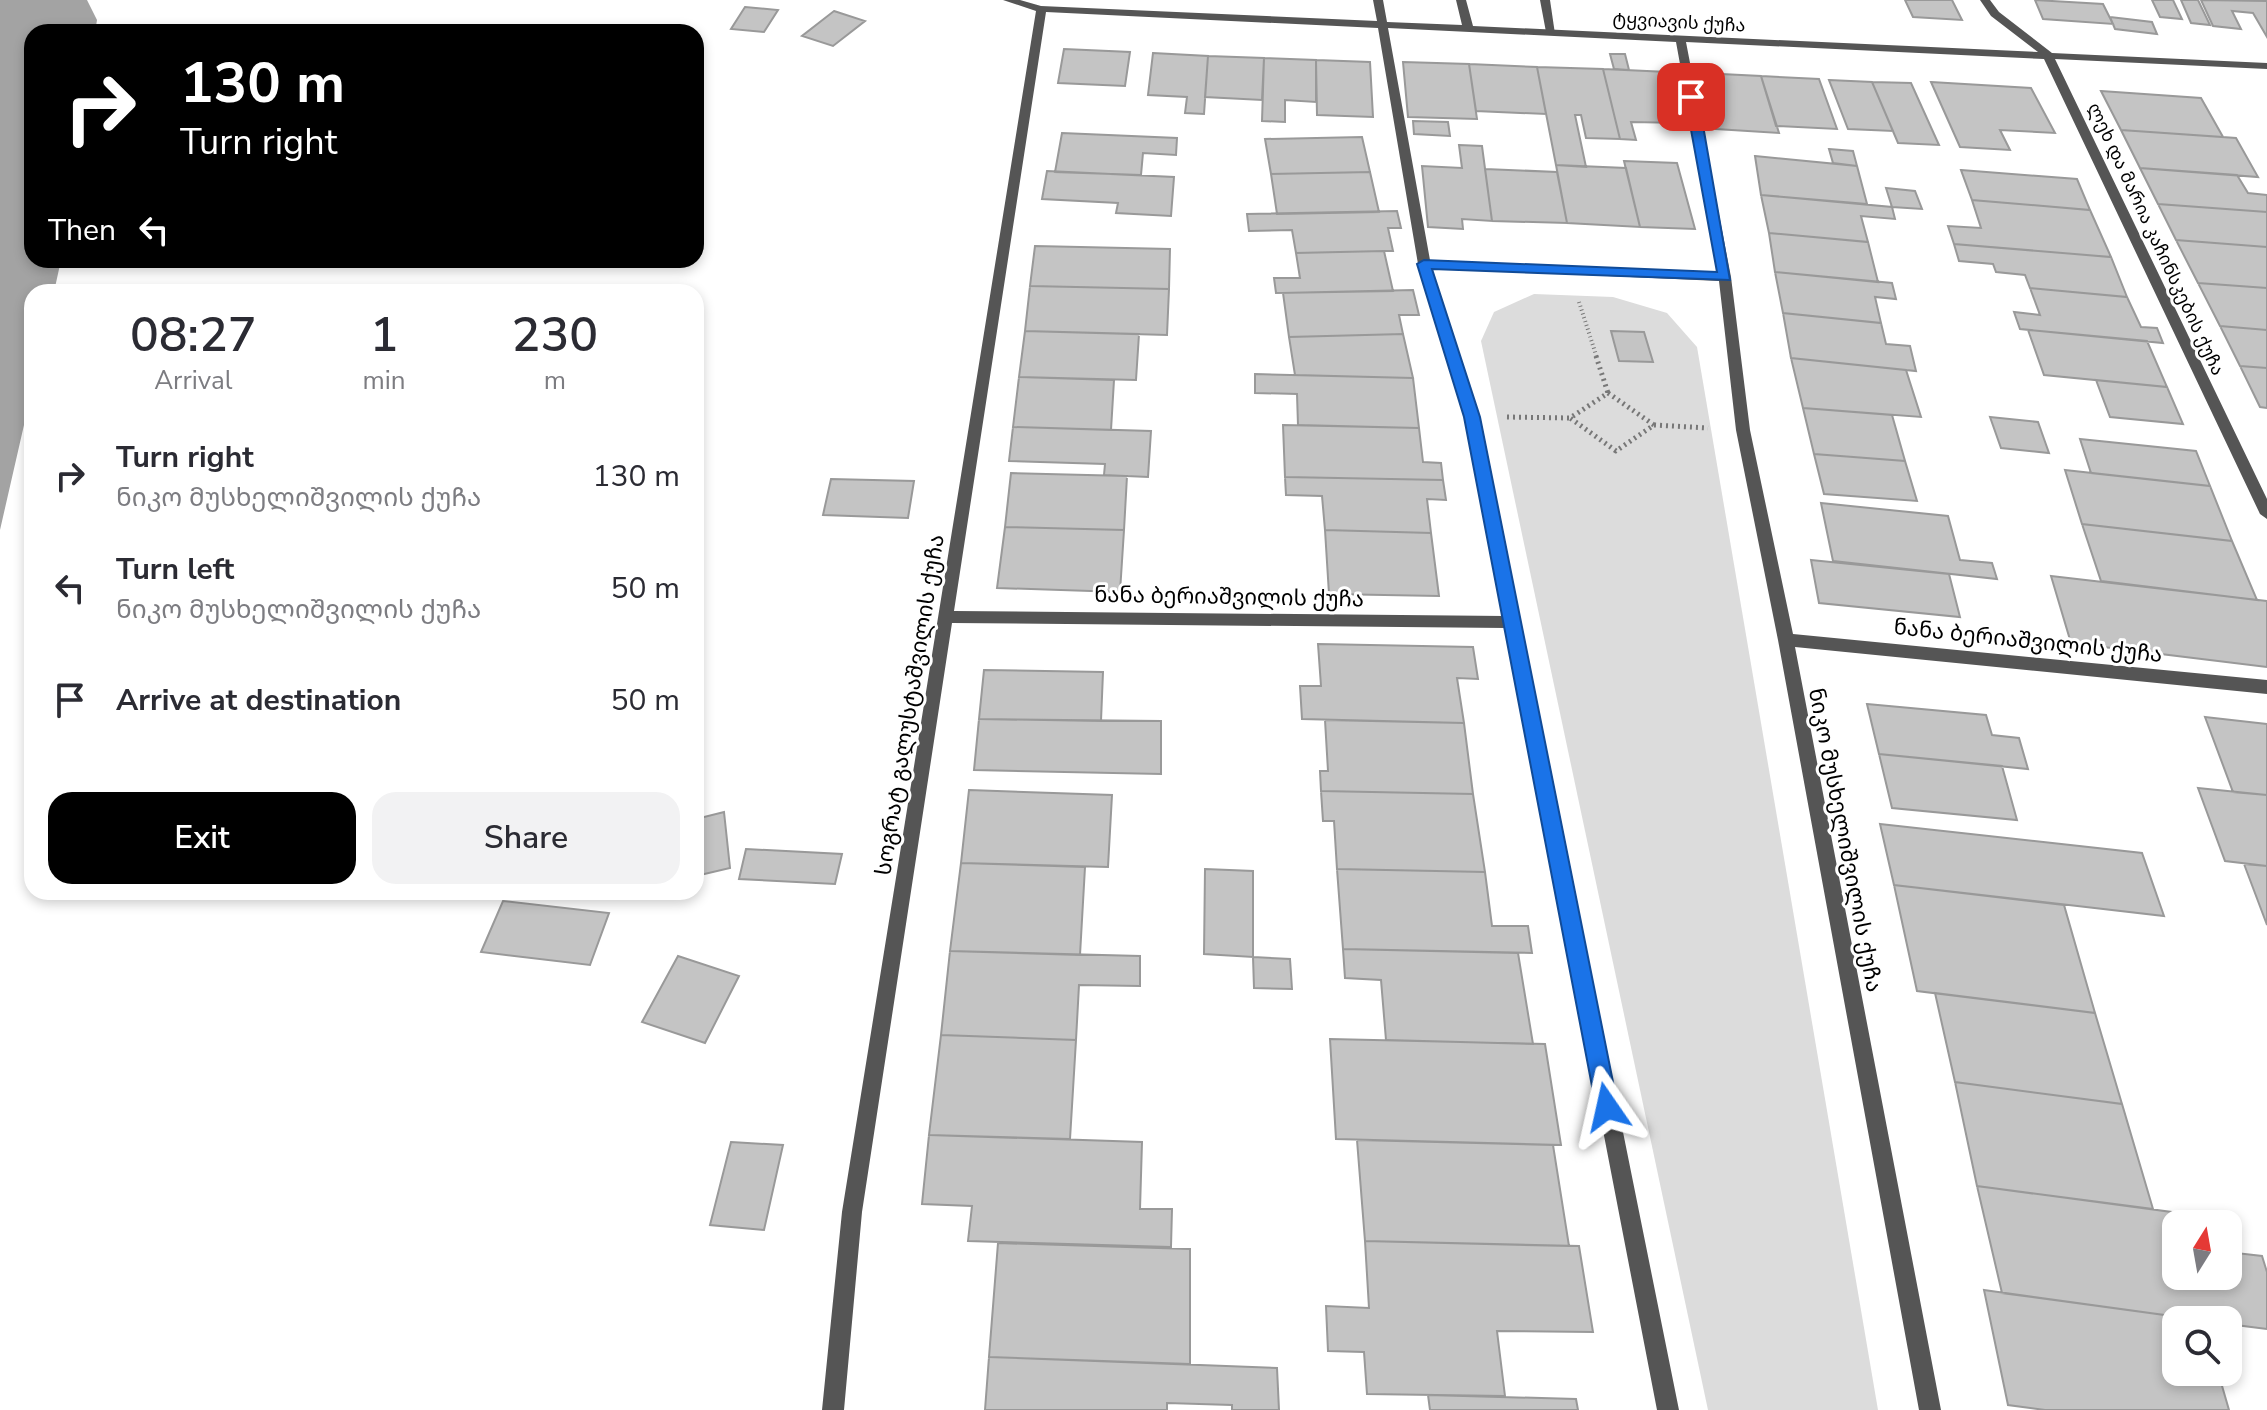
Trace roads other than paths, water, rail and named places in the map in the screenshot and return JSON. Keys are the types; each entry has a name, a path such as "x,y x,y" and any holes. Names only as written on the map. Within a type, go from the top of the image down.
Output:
{"street":[{"name":"ტყვიავის ქუჩა","path":"1008,0 1041,9 2267,66"},
{"path":"1378,0 1424,264 1472,417 1668,1410"},
{"path":"1461,0 1468,28"},
{"path":"1545,0 1551,32"},
{"name":"ლეხ და მარია კაჩინსკების ქუჩა","path":"1985,0 1995,14 2048,55 2267,514"},
{"name":"სოგრატ გალუსტაშვილის ქუჩა","path":"833,1410 852,1212 1041,9"},
{"name":"ნიკო მუსხელიშვილის ქუჩა","path":"1680,37 1725,277 1743,430 1786,640 1930,1410"},
{"path":"1424,264 1725,277"},
{"name":"ნანა ბერიაშვილის ქუჩა","path":"947,617 1511,622"},
{"name":"ნანა ბერიაშვილის ქუჩა","path":"1786,640 2267,687"}]}
